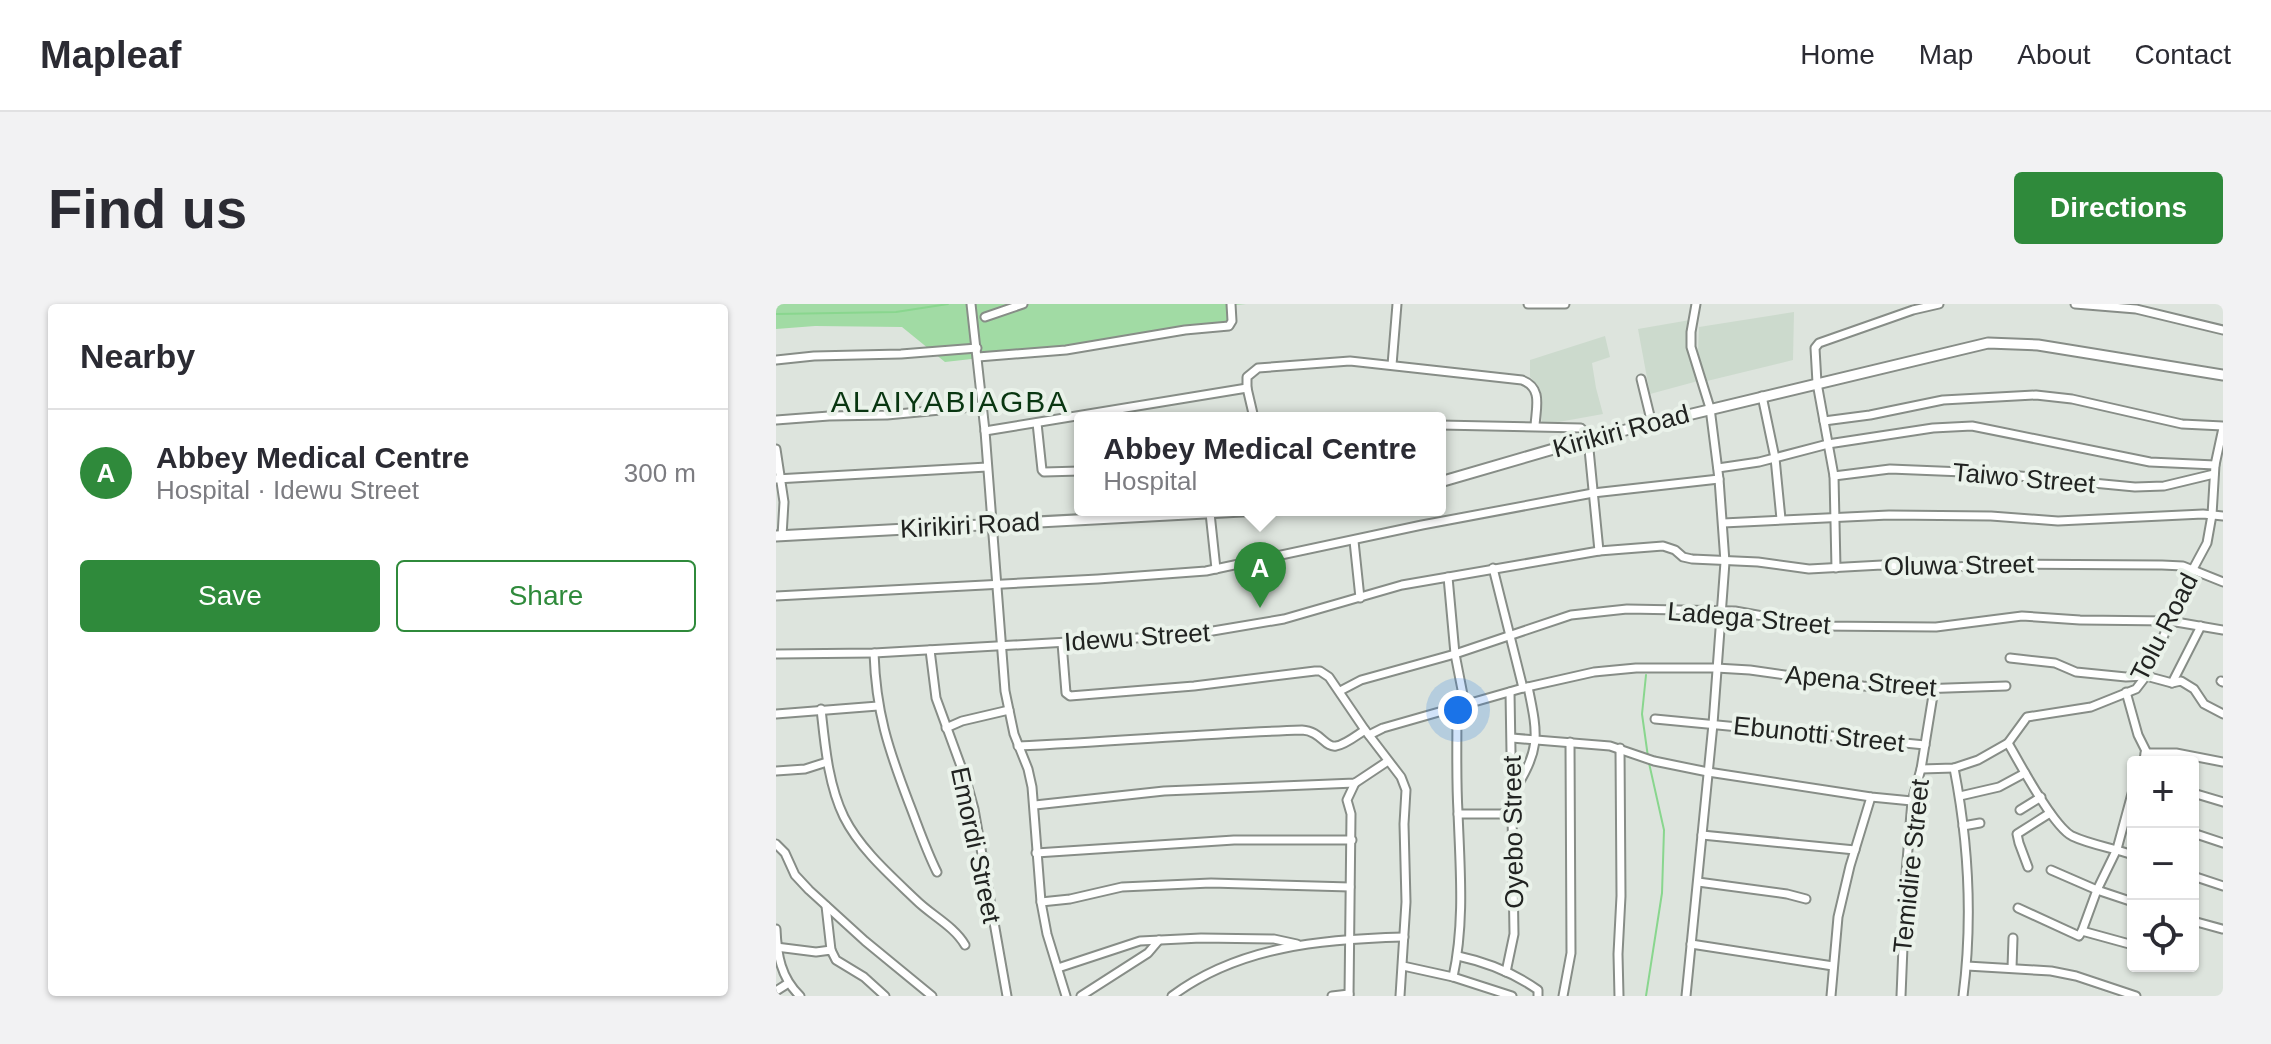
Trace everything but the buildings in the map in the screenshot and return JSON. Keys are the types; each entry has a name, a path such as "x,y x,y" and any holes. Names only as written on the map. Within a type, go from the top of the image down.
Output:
{"main road":[{"name":"Kirikiri Road","path":"1446,480 1710,408 1988,343 2038,345 2223,375"},
{"name":"Kirikiri Road","path":"779,536 1082,516"}],"street":[{"path":"971,304 983,406 1001,647 1009,710 1018,746 1028,769 1035,805 1041,902 1047,934 1066,996"},
{"path":"985,317 1023,304"},
{"path":"978,357 1066,350 1156,334 1229,326 1232,321 1231,304"},
{"path":"1392,365 1397,304"},
{"path":"1528,304 1565,304"},
{"path":"1686,996 1713,724 1725,562 1710,408 1691,347 1696,304"},
{"path":"1836,568 1834,476 1817,383 1815,348 1819,343 1939,304"},
{"path":"2075,304 2136,309 2223,330"},
{"path":"776,360 977,348"},
{"path":"1253,412 1247,388 1250,372 1271,365 1335,361 1522,380 1532,384 1536,390 1535,426"},
{"path":"1641,379 1652,424"},
{"path":"1103,412 1247,388"},
{"path":"1824,421 1943,400 2036,395 2072,399 2182,424 2223,427"},
{"path":"1762,396 1775,458 1781,519"},
{"path":"776,420 887,415 983,406"},
{"path":"985,431 1074,417"},
{"path":"1037,423 1042,470 1074,471"},
{"path":"1446,425 1576,426 1585,431 1599,551"},
{"path":"1718,468 1759,462 1828,444 1933,428 1972,426 2214,473 2223,483"},
{"name":"Tolu Road","path":"1921,769 1954,768 1978,760 2008,743 2027,717 2091,707 2136,689 2146,676 2207,543 2214,473 2223,427"},
{"path":"776,449 778,479 784,502 779,536"},
{"path":"778,479 987,467"},
{"name":"Taiwo Street","path":"1834,476 1890,469 1988,473 2135,487 2164,486 2214,473"},
{"path":"776,596 1180,574 1593,493 1719,479"},
{"path":"1723,523 1932,515 2058,521 2223,516"},
{"path":"1210,516 1216,569"},
{"path":"1354,541 1360,598"},
{"name":"Idewu Street","path":"776,654 874,653 1189,635 1315,612 1402,585 1599,551 1663,546 1683,557 1725,562"},
{"name":"Oluwa Street","path":"1725,562 1758,562 1809,569 1882,565 1941,568 2000,564 2162,565 2193,569 2223,582"},
{"path":"1493,568 1537,739 1527,772 1512,795"},
{"path":"1448,577 1461,706 1458,814 1462,899 1458,956 1453,977"},
{"name":"Ladega Street","path":"1340,691 1361,680 1455,654 1571,615 1627,609 1735,611 1818,626 1936,627 2022,616 2170,621 2223,630"},
{"path":"2172,683 2201,626"},
{"path":"1062,643 1066,693 1070,696 1194,686 1315,671 1325,673 1401,777 1406,790 1406,902 1400,996"},
{"name":"Emordi Street","path":"930,650 936,698 974,809 1007,996"},
{"path":"874,653 878,706 892,758 937,872"},
{"path":"2010,658 2055,663 2076,672 2146,676 2172,683 2181,681 2194,689 2204,704 2223,714"},
{"name":"Apena Street","path":"1018,746 1217,732 1302,730 1315,733 1333,747 1367,732 1525,688 1594,672 1636,668 1750,670 1863,686 1934,689 2006,686"},
{"name":"Temidire Street","path":"1901,996 1912,801 1921,769 1934,689"},
{"name":"Oyebo Street","path":"1506,972 1514,934 1510,692"},
{"path":"2126,692 2143,756"},
{"path":"776,714 878,706"},
{"path":"821,709 827,762 839,806 858,840 897,882 955,932 965,945"},
{"path":"946,728 1009,710"},
{"name":"Ebunotti Street","path":"1655,719 1925,745"},
{"path":"1512,738 1620,748 1654,761 1708,772 1912,801"},
{"path":"1563,996 1571,953 1570,742"},
{"path":"2008,743 2062,828 2072,836 2127,853"},
{"path":"1619,996 1620,748"},
{"path":"2164,756 2194,756"},
{"path":"2199,757 2223,762"},
{"path":"1347,800 1355,783 1388,761"},
{"path":"776,771 805,769 827,762"},
{"path":"1954,768 1960,796 1970,926 1963,996"},
{"path":"1960,796 1999,787 2025,773"},
{"path":"1332,996 1349,995 1351,814 1337,783"},
{"path":"1035,805 1188,789 1355,783"},
{"path":"2199,795 2223,802"},
{"path":"1831,996 1838,917 1871,797"},
{"path":"2020,810 2041,797"},
{"path":"2028,867 2017,834 2050,813"},
{"path":"1458,814 1511,814"},
{"path":"2018,908 2079,936 2127,820"},
{"path":"1963,826 1980,823"},
{"path":"1702,835 1855,850"},
{"path":"2199,835 2223,843"},
{"path":"1036,853 1234,840 1352,840"},
{"path":"776,844 785,853 795,875 826,906 932,996"},
{"path":"2051,870 2127,900"},
{"path":"2199,878 2223,886"},
{"path":"1698,882 1806,899"},
{"path":"1041,902 1122,887 1211,883 1350,887"},
{"path":"826,906 831,950 836,960 864,977 885,996"},
{"path":"2199,923 2222,929"},
{"path":"776,929 776,947 787,984 800,996"},
{"path":"2082,931 2127,943"},
{"path":"1172,996 1239,960 1297,944 1349,938 1404,937"},
{"path":"1058,968 1137,942 1201,938 1274,939 1297,944"},
{"path":"2012,968 2013,938"},
{"path":"1081,996 1148,953 1159,940"},
{"path":"1691,944 1833,966"},
{"path":"776,947 816,952 831,950"},
{"path":"1458,956 1506,972 1538,990 1538,996"},
{"path":"1403,966 1453,977 1512,996"},
{"path":"1967,966 2051,971 2136,996"},
{"path":"776,991 787,984"}],"shaded area":[{"path":"1794,312 1793,360 1707,381 1698,353 1699,327"},
{"path":"1690,320 1698,381 1650,394 1638,329"},
{"path":"1605,336 1610,357 1592,363 1603,414 1542,425 1539,387 1530,377 1530,360"}],"green space":[{"path":"776,304 1246,304 1234,305 1236,322 945,362 902,327 776,329"}],"waterway":[{"path":"776,314 896,312 948,304"},
{"path":"1646,675 1642,714 1648,757"},
{"path":"1646,996 1662,893 1664,830 1649,763"}],"place":[{"name":"Abbey Medical Centre","path":"1260,608"}],"district":[{"name":"ALAIYABIAGBA","path":"950,401"}]}
